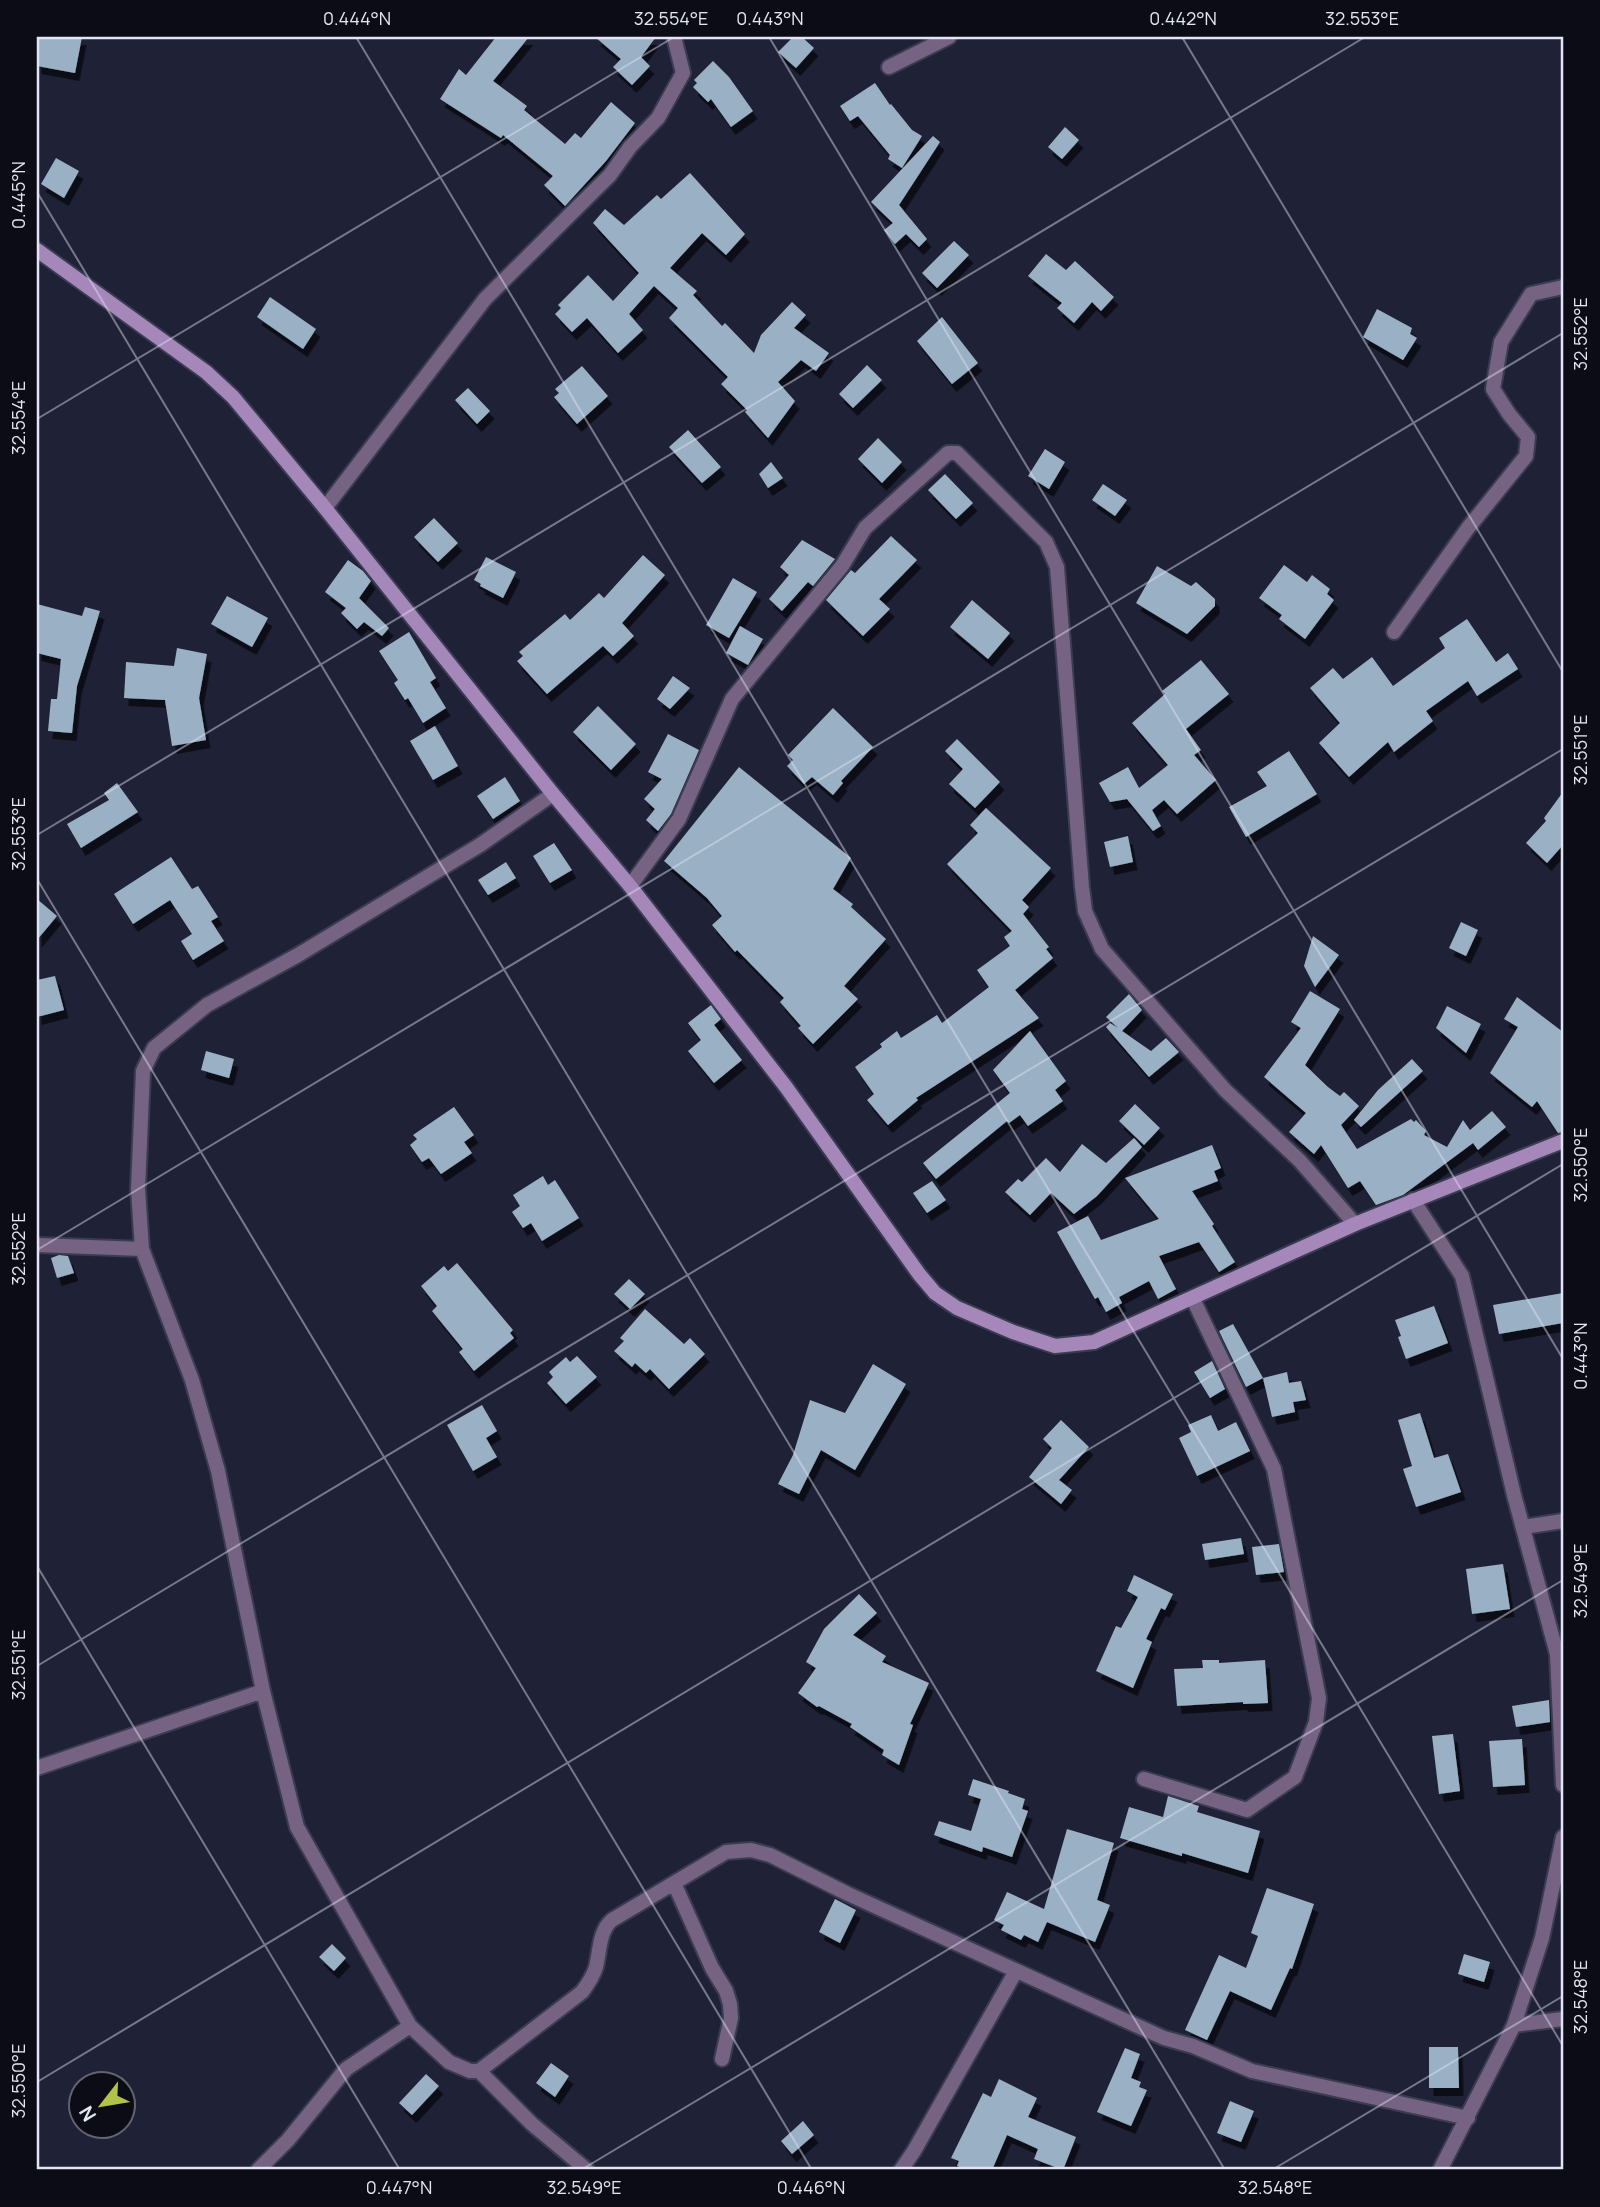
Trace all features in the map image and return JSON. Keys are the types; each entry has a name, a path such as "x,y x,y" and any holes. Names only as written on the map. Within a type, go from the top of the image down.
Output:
{"street":[{"path":"325,508 485,299 610,175 630,147 658,118 683,73 674,37"},
{"path":"889,67 949,37"},
{"path":"37,250 206,372 233,397 630,886 786,1087 935,1293 957,1308 1013,1332 1055,1346 1094,1342 1356,1224 1563,1142"},
{"path":"1394,632 1468,528 1526,456 1528,437 1508,414 1493,389 1501,342 1531,294 1563,287"},
{"path":"630,886 679,819 732,699 842,566 865,528 948,453 957,453 1046,542 1058,566 1082,887 1085,911 1102,949 1224,1090 1300,1160 1356,1224"},
{"path":"553,794 480,845 298,955 207,1005 155,1048 143,1071 138,1189 142,1249 192,1380 218,1471 263,1691 299,1833 410,2026 449,2062 470,2071 479,2071 582,1992 596,1967 604,1930 608,1924 726,1852 751,1850 770,1855 1124,2022 1252,2071 1468,2118"},
{"path":"1413,1200 1462,1276 1557,1654 1563,1785"},
{"path":"37,1245 142,1249"},
{"path":"1144,1779 1247,1810 1295,1777 1316,1722 1319,1698 1274,1469 1194,1299"},
{"path":"1523,1527 1563,1521"},
{"path":"37,1768 263,1691"},
{"path":"1440,2170 1514,2025 1542,1938 1563,1837"},
{"path":"674,1883 730,2004 731,2018 722,2059"},
{"path":"901,2170 1016,1971"},
{"path":"1514,2025 1563,2019"},
{"path":"258,2170 288,2140 346,2069 410,2026"},
{"path":"479,2071 532,2124 587,2170"}],"building":[{"path":"37,37 82,37 75,73 37,66"},
{"path":"496,37 529,37 493,81 527,106 524,110 565,144 575,133 581,138 611,102 635,123 606,161 565,206 544,185 553,176 503,135 501,138 440,99 459,69 466,75"},
{"path":"595,37 656,37 641,57 650,66 632,85 613,67 621,59"},
{"path":"793,37 802,37 814,48 796,68 778,52"},
{"path":"713,61 729,77 753,111 731,127 711,99 708,102 693,87 697,83 694,80"},
{"path":"875,83 912,130 922,136 902,168 888,159 890,155 858,116 850,121 840,106"},
{"path":"1065,127 1079,140 1062,159 1048,147"},
{"path":"933,136 940,142 899,205 927,239 919,247 906,234 895,244 884,230 893,223 871,202"},
{"path":"56,158 79,171 64,198 41,184"},
{"path":"690,173 745,234 726,255 702,233 670,268 697,291 693,295 722,326 725,323 754,353 761,335 792,302 806,315 794,328 829,353 816,371 801,360 778,382 795,401 768,438 745,412 747,410 721,384 728,377 669,318 678,308 654,286 629,314 643,330 618,353 587,318 572,332 555,314 561,308 558,305 588,275 613,301 639,273 593,223 605,209 624,225 657,195 661,199"},
{"path":"954,241 969,255 937,288 922,273"},
{"path":"1046,254 1066,270 1075,261 1114,297 1101,311 1092,302 1074,323 1057,308 1062,303 1028,276"},
{"path":"270,297 316,329 303,349 257,317"},
{"path":"1377,309 1412,328 1410,334 1417,338 1403,360 1363,337"},
{"path":"942,317 978,363 952,384 917,341"},
{"path":"867,365 882,380 853,408 839,394"},
{"path":"582,366 608,396 577,424 554,397 559,393 555,389"},
{"path":"468,388 490,411 477,424 455,400"},
{"path":"688,430 721,467 702,483 669,447"},
{"path":"878,438 902,462 882,483 858,459"},
{"path":"1045,449 1065,462 1049,489 1028,476"},
{"path":"771,462 783,478 768,488 759,474"},
{"path":"945,474 973,503 956,519 928,490"},
{"path":"1103,484 1127,500 1115,516 1092,500"},
{"path":"434,518 458,543 438,562 414,537"},
{"path":"891,536 917,560 879,599 890,609 863,636 826,600 851,570 855,573"},
{"path":"802,540 835,559 813,586 808,582 782,611 769,599 789,575 780,567"},
{"path":"643,555 665,575 622,623 634,636 613,656 603,646 547,694 517,661 523,656 519,652 565,614 570,620 599,593 604,598"},
{"path":"486,557 516,572 503,598 474,580"},
{"path":"348,560 371,581 359,598 389,628 382,636 364,622 357,629 341,613 346,608 325,592"},
{"path":"1284,565 1307,582 1312,575 1330,589 1327,594 1334,600 1305,639 1279,619 1282,615 1259,598"},
{"path":"1157,566 1191,586 1196,582 1215,599 1215,606 1187,634 1136,603"},
{"path":"733,578 757,592 729,638 706,625"},
{"path":"227,596 268,618 252,647 211,624"},
{"path":"972,600 1010,633 988,659 950,627"},
{"path":"37,604 82,616 85,607 100,611 77,686 72,733 48,731 51,699 57,699 61,659 37,653"},
{"path":"1467,619 1496,662 1508,653 1518,669 1477,696 1468,681 1426,711 1433,721 1394,752 1388,742 1349,777 1319,743 1340,723 1310,688 1333,668 1343,679 1372,657 1393,686 1445,648 1439,638"},
{"path":"740,626 763,639 748,665 726,653"},
{"path":"409,632 436,678 430,682 446,708 423,723 408,698 405,700 394,683 398,680 379,651"},
{"path":"177,648 207,654 199,698 206,740 172,746 165,700 124,698 126,662 174,666"},
{"path":"1201,660 1229,694 1186,729 1201,750 1194,755 1216,780 1177,814 1164,800 1152,810 1161,826 1153,831 1127,799 1110,802 1099,783 1128,767 1139,788 1168,765 1132,723 1165,694 1162,691"},
{"path":"673,676 690,688 670,709 657,699"},
{"path":"598,706 636,744 611,770 573,732"},
{"path":"833,708 873,747 841,781 843,783 833,795 812,777 804,784 787,766 793,760 788,755"},
{"path":"435,726 458,766 433,780 410,741"},
{"path":"668,734 699,750 671,814 658,831 646,820 655,809 644,799 662,779 648,772"},
{"path":"957,739 1000,782 975,808 949,784 963,769 945,751"},
{"path":"1289,751 1317,794 1246,837 1229,807 1267,786 1257,772"},
{"path":"739,767 851,858 833,889 853,904 851,907 886,939 844,986 858,999 813,1044 780,1002 784,998 737,950 735,952 712,925 722,916 707,898 664,861"},
{"path":"505,777 520,801 493,819 477,796"},
{"path":"117,783 138,812 81,848 67,824 109,800 104,793"},
{"path":"1563,792 1563,845 1547,863 1526,843 1546,821 1544,818"},
{"path":"986,808 1051,868 1022,900 1029,907 1023,914 1049,947 1046,949 1053,958 1015,990 1039,1018 916,1098 918,1100 888,1125 867,1100 874,1094 855,1067 882,1047 880,1044 897,1031 901,1038 937,1015 942,1023 989,987 977,970 1010,946 1004,937 1012,931 947,864 978,833 970,825"},
{"path":"1128,836 1133,862 1110,867 1104,842"},
{"path":"554,843 572,870 550,883 533,856"},
{"path":"171,857 192,889 198,886 218,917 211,921 224,941 193,960 181,941 192,934 170,900 133,924 114,894"},
{"path":"506,862 516,878 488,895 478,880"},
{"path":"37,899 57,916 37,940"},
{"path":"1461,922 1478,930 1466,956 1449,948"},
{"path":"1313,936 1339,955 1315,987 1304,966"},
{"path":"55,976 64,1010 37,1017 37,980"},
{"path":"1310,991 1340,1009 1305,1065 1328,1087 1340,1096 1344,1092 1359,1106 1341,1125 1357,1149 1411,1119 1414,1122 1416,1120 1426,1131 1424,1135 1447,1147 1463,1120 1470,1130 1492,1111 1506,1127 1478,1150 1473,1143 1403,1195 1376,1205 1360,1181 1348,1188 1321,1145 1314,1154 1289,1132 1306,1113 1264,1077 1301,1028 1291,1022"},
{"path":"1129,994 1142,1010 1122,1031 1151,1051 1166,1038 1179,1052 1149,1077 1106,1027 1110,1023 1118,1028 1106,1017"},
{"path":"1517,997 1563,1032 1563,1132 1558,1133 1537,1101 1532,1107 1490,1073 1518,1027 1504,1019"},
{"path":"711,1005 721,1019 714,1025 742,1060 714,1083 688,1051 701,1040 688,1023"},
{"path":"1447,1006 1481,1024 1466,1053 1436,1028"},
{"path":"1030,1031 1066,1081 1055,1090 1063,1101 1028,1126 1020,1115 1009,1123 1007,1121 936,1179 923,1163 1010,1093 993,1070"},
{"path":"206,1051 234,1059 229,1078 201,1070"},
{"path":"1412,1059 1423,1071 1361,1127 1354,1120 1378,1090"},
{"path":"1135,1104 1160,1128 1144,1145 1119,1121"},
{"path":"454,1107 474,1135 464,1142 472,1153 441,1174 429,1158 422,1162 410,1145 417,1139 413,1135"},
{"path":"1134,1138 1142,1147 1097,1196 1074,1214 1051,1193 1030,1215 1005,1192 1018,1179 1022,1182 1046,1158 1060,1172 1082,1144 1106,1163"},
{"path":"1212,1145 1221,1168 1214,1171 1218,1181 1192,1191 1235,1262 1219,1272 1199,1242 1159,1256 1176,1289 1158,1299 1149,1281 1119,1297 1122,1303 1106,1312 1098,1297 1095,1299 1057,1232 1088,1216 1101,1240 1159,1219 1125,1178"},
{"path":"543,1176 548,1185 555,1180 579,1218 542,1241 531,1223 523,1228 512,1212 520,1206 513,1195"},
{"path":"932,1181 946,1200 927,1213 913,1193"},
{"path":"68,1256 74,1273 57,1278 51,1258"},
{"path":"457,1263 513,1330 510,1333 514,1338 474,1371 459,1352 463,1349 432,1311 437,1306 421,1286 444,1266 448,1271"},
{"path":"629,1279 645,1294 630,1309 614,1294"},
{"path":"1563,1293 1563,1323 1499,1334 1493,1305"},
{"path":"1434,1306 1448,1343 1406,1359 1395,1320"},
{"path":"645,1309 684,1344 690,1338 705,1354 669,1389 650,1369 646,1373 635,1363 632,1367 614,1351 624,1341 620,1338"},
{"path":"1233,1324 1263,1378 1246,1387 1219,1331"},
{"path":"577,1356 597,1377 566,1404 547,1383 553,1377 549,1372 566,1357 570,1362"},
{"path":"1212,1361 1225,1389 1210,1398 1194,1372"},
{"path":"873,1364 906,1384 855,1470 821,1450 799,1494 778,1484 793,1455 810,1400 845,1413"},
{"path":"1287,1372 1289,1383 1301,1381 1306,1400 1293,1402 1295,1412 1272,1417 1263,1378"},
{"path":"482,1405 497,1431 486,1438 497,1457 473,1471 447,1425"},
{"path":"1420,1413 1434,1458 1448,1454 1461,1492 1416,1507 1403,1469 1412,1466 1398,1420"},
{"path":"1211,1415 1218,1431 1236,1422 1250,1451 1197,1476 1179,1438 1191,1432 1188,1425"},
{"path":"1061,1420 1089,1447 1059,1480 1072,1490 1061,1504 1029,1477 1052,1448 1043,1439"},
{"path":"1241,1538 1244,1554 1205,1560 1202,1544"},
{"path":"1279,1544 1284,1572 1256,1575 1252,1547"},
{"path":"1503,1564 1510,1609 1472,1614 1466,1569"},
{"path":"1134,1575 1173,1594 1165,1610 1161,1608 1146,1639 1152,1642 1133,1688 1096,1671 1116,1626 1121,1628 1138,1597 1127,1591"},
{"path":"859,1594 877,1613 853,1635 886,1656 882,1662 929,1683 910,1724 913,1725 899,1765 882,1755 884,1750 850,1727 852,1724 817,1707 798,1693 816,1668 806,1662 824,1629"},
{"path":"1202,1660 1219,1660 1219,1663 1265,1660 1268,1703 1177,1706 1174,1669 1203,1668"},
{"path":"1549,1700 1550,1722 1516,1727 1512,1706"},
{"path":"1453,1734 1460,1791 1439,1794 1432,1736"},
{"path":"1522,1739 1525,1785 1493,1787 1489,1741"},
{"path":"973,1779 1025,1799 1022,1809 1028,1811 1012,1857 983,1847 982,1852 934,1835 939,1821 971,1831 981,1799 968,1795"},
{"path":"1168,1796 1199,1806 1197,1812 1260,1831 1248,1873 1120,1838 1129,1807 1163,1817"},
{"path":"1067,1829 1114,1843 1097,1900 1110,1905 1095,1942 1047,1922 1038,1942 1024,1935 1021,1940 1001,1930 1004,1925 994,1920 1007,1892 1044,1909"},
{"path":"1267,1888 1314,1904 1292,1969 1290,1968 1271,2010 1230,1991 1207,2040 1185,2030 1219,1955 1246,1968 1258,1936 1251,1933"},
{"path":"835,1899 856,1910 840,1943 819,1932"},
{"path":"332,1944 346,1958 334,1971 319,1957"},
{"path":"1464,1954 1490,1962 1484,1982 1458,1974"},
{"path":"1429,2047 1458,2047 1459,2088 1429,2088"},
{"path":"1125,2048 1140,2054 1131,2078 1141,2082 1139,2087 1147,2090 1131,2126 1097,2112"},
{"path":"551,2063 569,2076 555,2097 536,2083"},
{"path":"426,2074 439,2086 412,2115 399,2103"},
{"path":"999,2079 1037,2098 1028,2117 1076,2137 1063,2170 1034,2159 1038,2149 1007,2135 992,2170 968,2170 957,2166 959,2161 951,2158 983,2093 991,2097"},
{"path":"1230,2101 1254,2111 1241,2142 1217,2133"},
{"path":"803,2121 814,2135 792,2154 781,2141"}]}
